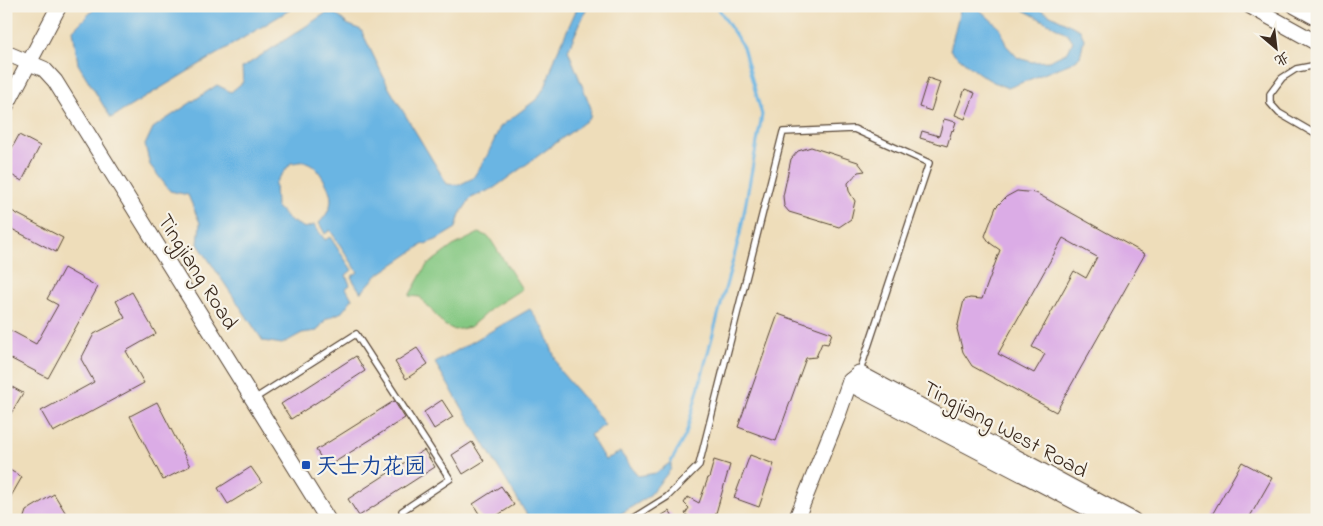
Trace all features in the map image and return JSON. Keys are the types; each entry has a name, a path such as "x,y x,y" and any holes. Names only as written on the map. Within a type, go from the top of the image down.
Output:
{"street":[{"path":"6,106 19,65 47,6"},
{"path":"6,86 59,6"},
{"path":"1250,6 1317,43"},
{"path":"1295,6 1317,18"},
{"path":"6,53 19,65"},
{"name":"Tingjiang Road","path":"19,65 44,69 55,81 328,520"},
{"name":"Tingjiang Road","path":"19,65 48,84 322,520"},
{"path":"796,520 837,418 856,381"},
{"path":"806,520 832,458 856,381"},
{"name":"Tingjiang West Road","path":"856,381 1110,520"},
{"name":"Tingjiang West Road","path":"856,381 1133,520"}],"lane":[{"path":"1317,65 1296,69 1282,78 1270,94 1270,103 1279,113 1317,135"},
{"path":"630,520 667,497 698,465 783,132 854,129 929,163 856,381"},
{"path":"254,399 356,334 450,479 402,511 405,520"}],"green space":[{"path":"479,233 489,237 522,289 492,308 470,327 455,330 444,325 420,297 409,296 426,266 453,246"}],"water":[{"path":"97,6 296,6 111,118 78,64 73,30"},
{"path":"578,6 588,6 568,50 591,108 590,118 494,188 471,198 460,214 456,228 436,240 422,245 376,276 361,293 351,277 358,272 330,230 325,234 319,223 328,211 331,199 325,182 311,164 304,162 291,163 275,183 276,206 289,220 305,228 314,225 325,240 330,237 352,270 346,275 350,285 346,288 352,299 342,312 326,319 317,331 302,333 282,344 263,341 198,244 200,223 188,195 170,191 150,165 145,145 153,128 217,85 231,92 243,82 242,68 326,13 336,14 347,24 361,30 389,88 447,184 459,185 473,178 487,156 500,127 537,99 546,85 556,55"},
{"path":"961,6 981,6 980,10 1000,28 1006,45 1018,58 1032,62 1049,61 1068,52 1073,41 1068,34 1016,6 1033,6 1080,30 1084,39 1080,57 1071,63 1008,88 999,85 977,72 950,50"},
{"path":"530,309 544,329 560,371 605,425 590,435 605,460 620,452 638,476 656,473 671,462 671,469 649,496 611,520 530,520 435,363"}],"building":[{"path":"928,78 940,82 931,111 919,107"},
{"path":"965,89 975,93 965,119 955,115"},
{"path":"944,119 956,122 947,146 920,138 922,131 939,136"},
{"path":"19,135 40,146 22,181 6,172 6,159"},
{"path":"811,147 858,162 865,171 858,172 848,183 849,191 855,201 851,219 839,227 789,212 784,206 783,196 791,159 798,151"},
{"path":"1017,191 1036,193 1145,254 1056,412 972,366 963,352 957,329 964,300 970,298 982,299 1000,250 990,243 985,236 996,207 1006,197","holes":["1063,238 1097,257 1086,278 1074,271 1032,347 1045,354 1034,373 998,354"]},
{"path":"6,208 63,238 56,252 6,226"},
{"path":"64,268 98,287 48,378 6,356 6,328 36,344 58,305 47,299"},
{"path":"132,292 156,334 126,351 144,383 53,432 41,411 94,382 81,359 94,334 125,318 116,301"},
{"path":"778,314 832,333 828,344 822,343 816,357 806,358 776,441 738,427"},
{"path":"417,348 428,364 406,379 395,362"},
{"path":"356,356 365,371 291,419 281,404"},
{"path":"12,387 23,393 6,422 6,397"},
{"path":"442,400 453,417 434,429 424,412"},
{"path":"394,401 405,418 327,467 316,450"},
{"path":"157,402 190,466 163,480 130,416"},
{"path":"472,442 484,461 463,474 452,455"},
{"path":"424,450 435,467 359,516 348,499"},
{"path":"750,455 774,464 759,507 734,498"},
{"path":"714,460 730,465 714,520 694,520 685,514 689,508 684,503 688,497 699,503"},
{"path":"1242,462 1272,478 1248,520 1209,520"},
{"path":"251,467 262,483 228,504 218,488"},
{"path":"6,468 22,477 6,505"},
{"path":"501,486 514,505 490,520 483,520 473,504"},
{"path":"54,494 70,520 23,520 26,511"},
{"path":"669,511 675,520 654,520"}],"waterway":[{"path":"671,462 686,434 740,234 762,115 743,47 717,6"}],"place":[{"name":"天士力花园","path":"306,465"}]}
